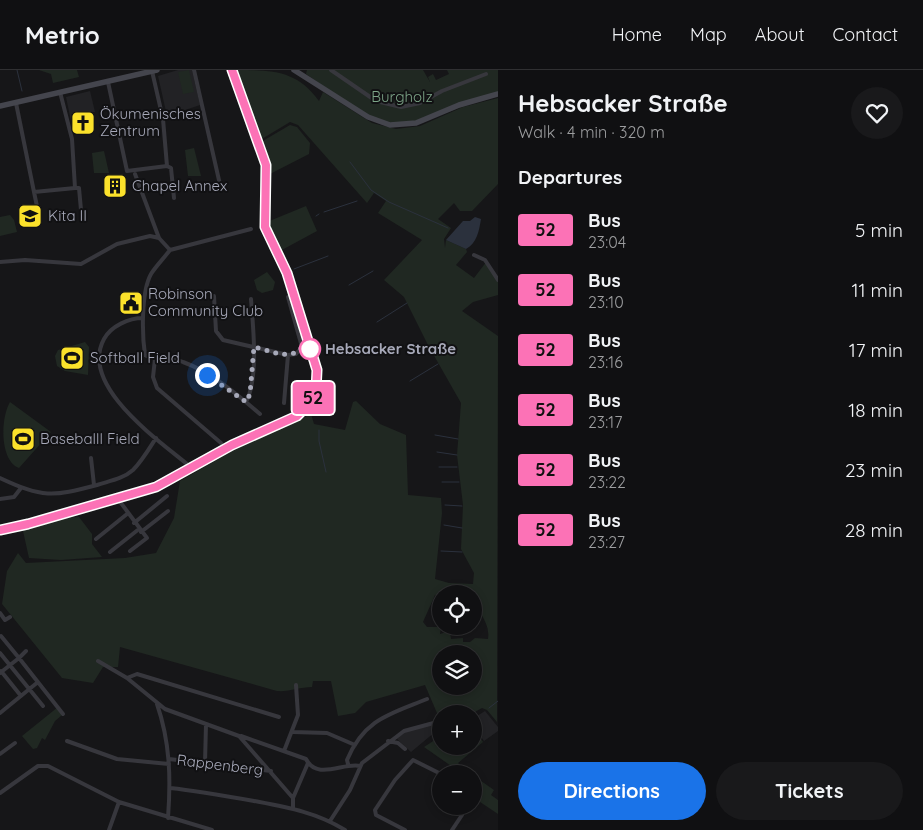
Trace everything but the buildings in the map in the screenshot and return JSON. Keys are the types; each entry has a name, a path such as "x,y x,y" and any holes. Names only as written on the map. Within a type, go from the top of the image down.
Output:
{"street":[{"path":"194,70 221,189"},
{"path":"0,530 118,499 170,480 232,445 297,416 313,400 316,390 317,370 287,273 265,227 267,179 263,153 232,70"},
{"path":"331,70 376,101 402,107 420,104 442,91 486,74"},
{"path":"0,106 155,71 163,119 167,166 171,168 174,198"},
{"path":"298,71 368,117 395,125 416,123 459,105 498,94"},
{"path":"108,82 127,171 167,166"},
{"path":"60,92 72,139 75,188"},
{"path":"16,103 40,221"},
{"path":"135,174 160,238 170,250"},
{"path":"34,192 79,188 81,210"},
{"path":"251,229 170,250 150,275 143,318 145,355 155,359 172,359 191,365 246,402 260,414"},
{"path":"0,262 24,260 81,264 124,242 150,236 160,238"},
{"path":"474,255 485,260 498,280"},
{"path":"214,296 216,331 219,336 231,342 288,355 296,354 302,347 288,297"},
{"path":"246,402 250,394 254,347 251,299"},
{"path":"143,318 119,325 107,333 101,345 100,363 110,387 121,406 187,464"},
{"path":"284,403 288,355"},
{"path":"155,359 153,377 157,388 221,443"},
{"path":"0,478 38,494 55,495 94,485 129,473 138,464 156,438"},
{"path":"91,458 94,485"},
{"path":"0,499 14,497 21,488"},
{"path":"134,523 167,496"},
{"path":"118,499 146,538 130,551"},
{"path":"110,552 168,510"},
{"path":"96,539 127,514"},
{"path":"0,613 6,620 10,617"},
{"path":"1,636 63,714"},
{"path":"21,696 1,672 26,651"},
{"path":"0,653 43,706"},
{"path":"98,661 127,678 157,704 206,724 306,759 308,763 328,770 348,764 360,766"},
{"path":"127,678 137,674 279,717"},
{"path":"0,713 38,682"},
{"path":"284,751 293,732 299,710 296,685"},
{"path":"348,764 347,760 361,734 380,718 427,699"},
{"path":"157,704 165,734 169,761 168,818"},
{"path":"330,821 350,790 360,766 388,741 404,731 432,723"},
{"path":"205,763 206,724"},
{"path":"293,732 327,733 355,744"},
{"path":"239,736 294,798"},
{"path":"252,749 256,741"},
{"path":"388,741 398,743 405,749"},
{"name":"Rappenberg","path":"67,742 117,759 205,763 271,771"},
{"path":"0,754 15,743"},
{"path":"402,829 374,812 395,780 413,760 432,770"},
{"path":"293,808 294,798 308,763"},
{"path":"0,793 41,765 52,767 86,787 118,802 212,830"},
{"path":"170,788 219,794 293,808 330,821 345,830"},
{"path":"110,830 118,802"},
{"path":"452,830 462,815"}],"shaded area":[{"path":"178,70 192,70 200,105 167,116 158,76"},
{"path":"90,91 95,112 84,112 78,119 71,121 66,97"},
{"path":"485,711 498,727 498,731 484,741 482,738 482,713"},
{"path":"432,724 432,734 411,752 397,738 405,732"}],"green space":[{"path":"39,70 77,70 79,77 53,83 51,74"},
{"path":"189,70 194,92 183,94 178,72"},
{"path":"236,70 261,70 283,74 302,83 319,101 323,92 372,123 396,129 420,126 463,107 498,98 498,184 472,211 460,211 454,203 438,219 451,228 444,239 445,248 446,240 466,249 467,252 456,265 474,278 487,261 498,278 498,295 473,302 462,311 498,336 497,722 487,710 482,708 482,705 434,705 425,685 366,702 355,713 338,716 331,681 313,681 312,687 277,691 120,647 118,667 103,667 93,683 62,678 2,604 7,571 18,553 26,563 125,558 156,553 174,518 180,481 234,450 311,414 314,424 345,430 353,402 356,401 380,424 406,435 408,495 441,498 442,513 435,579 449,583 473,584 474,573 461,549 463,505 457,455 461,403 428,345 404,297 384,280 422,240 378,213 386,201 374,193 367,203 298,125 290,122 260,140"},
{"name":"Burgholz","path":"307,70 423,70 430,82 428,77 433,74 436,80 449,74 447,70 498,70 498,93 436,116 403,123 388,122 365,114 306,74"},
{"path":"290,125 297,127 310,143 309,154 270,174 261,142"},
{"path":"194,148 201,176 188,176 185,150"},
{"path":"104,151 109,173 94,173 92,153"},
{"path":"306,206 317,231 280,251 267,222"},
{"path":"10,215 14,220 17,232 0,236 0,217"},
{"path":"267,272 275,282 273,290 262,293 257,290 254,280"},
{"name":"Softball Field","path":"85,342 89,347 88,375 65,371 57,366 55,356 58,350"},
{"name":"Baseballl Field","path":"10,402 51,432 19,468 13,464 5,449 3,429"},
{"path":"79,517 92,534 92,544 102,557 61,560 29,558 23,531 26,527 57,518"},
{"path":"58,707 62,715 55,721 45,740 42,738 37,748 33,749 22,736"},
{"path":"432,742 432,753 424,747"},
{"path":"435,755 468,755 458,763 460,765 450,765"},
{"path":"482,782 494,790 491,795 498,800 498,814 482,803"}],"water":[{"path":"475,217 481,219 477,236 470,246 466,249 446,240 463,221 470,221"}],"waterway":[{"path":"17,70 22,91"},
{"path":"350,162 371,190 389,202 448,228"},
{"path":"324,212 357,201"},
{"path":"294,269 328,256"},
{"path":"349,285 373,271"},
{"path":"377,322 407,303"},
{"path":"410,381 438,364"},
{"path":"319,430 319,441 326,472"},
{"path":"435,435 458,439"},
{"path":"437,452 457,455"},
{"path":"439,467 457,467"},
{"path":"442,482 459,482"},
{"path":"445,505 462,506"},
{"path":"444,525 462,528"},
{"path":"441,551 462,552"},
{"path":"489,708 498,701"}],"bus line":[{"name":"52","path":"0,530 28,524 156,487 232,445 297,416 313,400 316,390 317,370 287,273 265,227 266,165 232,70"}],"place":[{"name":"Ökumenisches Zentrum","path":"83,123"},
{"name":"Chapel Annex","path":"115,186"},
{"name":"Kita II","path":"30,216"},
{"name":"Robinson Community Club","path":"131,303"},
{"name":"Hebsacker Straße","path":"310,349"},
{"name":"Softball Field","path":"72,358"},
{"name":"Baseballl Field","path":"23,439"}],"route":[{"path":"207,375 246,402 250,394 254,347 288,355 296,354 302,347 310,349"}]}
